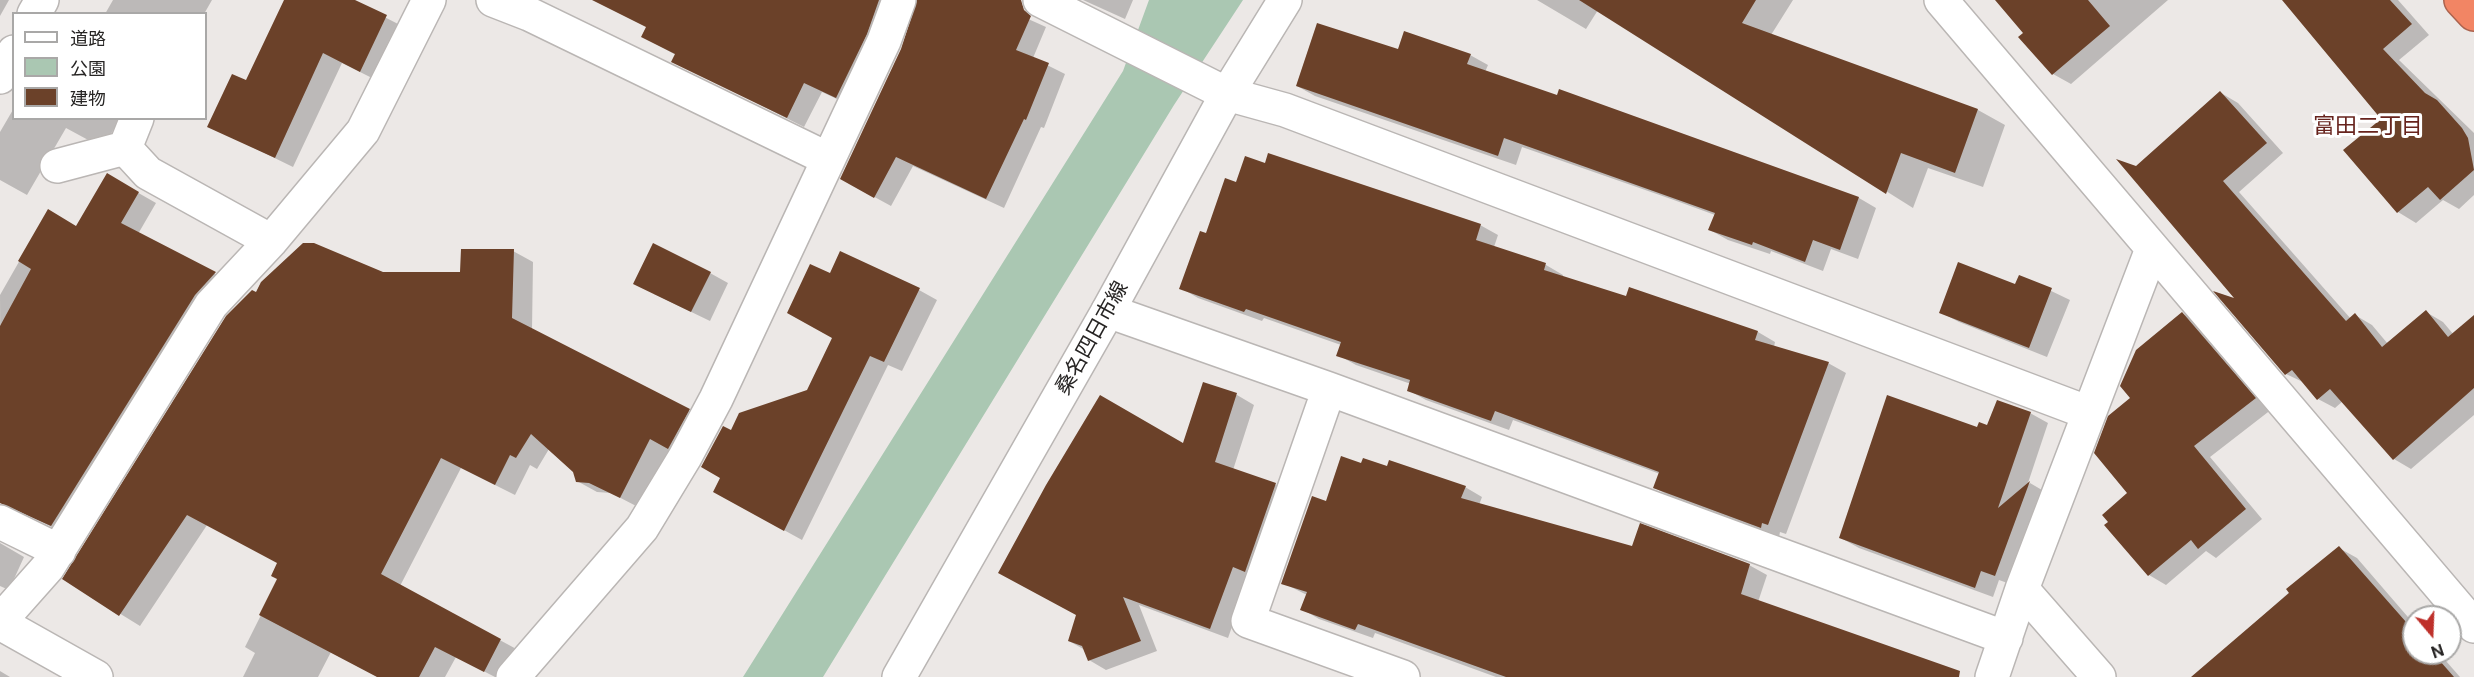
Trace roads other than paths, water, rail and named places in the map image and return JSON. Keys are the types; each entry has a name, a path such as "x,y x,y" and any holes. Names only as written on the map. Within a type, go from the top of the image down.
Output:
{"highway":[{"path":"2461,0 2474,14"}],"street":[{"path":"96,677 0,622 48,567 211,305 272,241 363,131 429,0"},
{"path":"493,0 529,14 828,159"},
{"path":"513,677 642,528 685,457 716,399 884,41 898,0"},
{"path":"1040,0 1227,94 1285,110 2089,413"},
{"name":"桑名四日市線","path":"899,677 1108,311 1227,94 1285,0"},
{"path":"1941,0 2474,627"},
{"path":"0,77 12,56"},
{"path":"125,148 136,120"},
{"path":"125,148 148,173 272,241"},
{"path":"57,166 125,148"},
{"path":"1992,677 2022,589 2152,249"},
{"path":"1108,311 1329,389 2006,638"},
{"path":"1329,389 1248,621 1403,677"},
{"path":"0,522 58,551"},
{"path":"2022,589 2098,677"}],"district":[{"name":"富田二丁目","path":"2368,126"}]}
